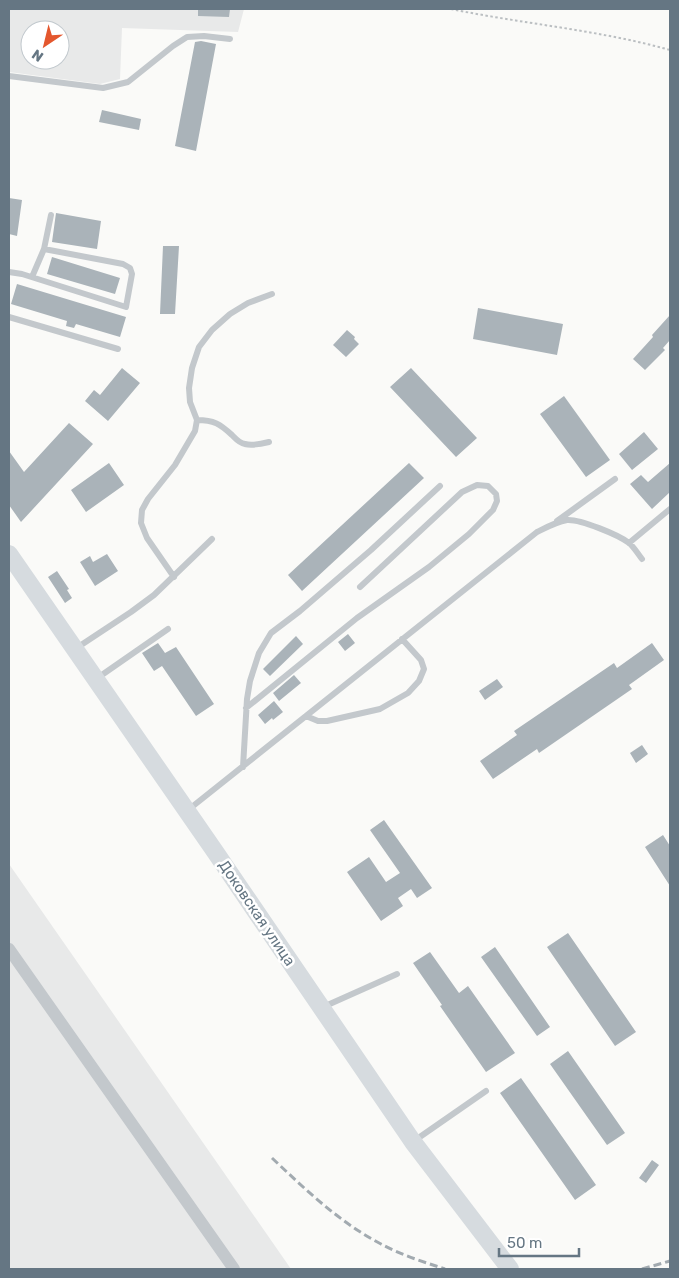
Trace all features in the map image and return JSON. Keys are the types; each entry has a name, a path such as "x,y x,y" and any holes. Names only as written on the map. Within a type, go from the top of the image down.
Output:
{"street":[{"name":"Доковская улица","path":"9,554 413,1142 510,1269"},
{"path":"9,949 234,1269"}],"lane":[{"path":"9,76 103,88 128,82 187,37 204,36 230,39"},
{"path":"32,277 44,249 51,215"},
{"path":"9,272 32,277 126,307 132,274 130,268 123,264 44,249"},
{"path":"174,577 148,538 141,523 142,510 148,499 175,465 194,432 197,420 190,402 189,388 192,368 199,347 212,330 230,314 248,303 272,294"},
{"path":"9,317 118,349"},
{"path":"197,420 218,423 238,441 245,444 256,445 269,442"},
{"path":"554,524 615,479"},
{"path":"246,708 357,618 429,567 469,534 493,510 498,501 496,494 488,486 477,485 462,492 360,587"},
{"path":"243,767 246,708 250,681 259,653 271,633 300,611 364,556 440,486"},
{"path":"629,543 670,509"},
{"path":"187,811 537,532 568,520 584,522 629,543 642,559"},
{"path":"74,650 154,595 212,539"},
{"path":"95,680 168,629"},
{"path":"306,716 318,721 327,721 380,709 408,693 419,681 424,669 421,660 402,640"},
{"path":"322,1007 397,974"},
{"path":"413,1142 486,1091"}],"path":[{"path":"451,9 488,17 638,41 670,50"}],"shaded area":[{"path":"9,9 244,9 238,32 122,28 120,79 100,84 9,72"},
{"path":"9,864 291,1269 9,1269"}],"building":[{"path":"198,9 230,9 229,17 198,16"},
{"path":"201,41 216,44 196,151 175,146 195,42"},
{"path":"102,110 141,119 139,130 99,122"},
{"path":"9,198 22,200 17,236 9,234"},
{"path":"56,213 101,221 97,249 52,242"},
{"path":"163,246 179,246 175,314 160,314"},
{"path":"52,257 120,278 115,294 47,274"},
{"path":"17,284 126,317 120,337 76,324 74,328 66,326 67,321 11,304"},
{"path":"478,308 563,324 557,355 473,339"},
{"path":"670,315 670,340 663,348 665,350 645,370 633,359"},
{"path":"347,330 355,337 354,339 359,344 346,357 333,345"},
{"path":"122,368 140,383 108,421 85,401 94,390 100,395"},
{"path":"411,368 477,438 456,457 390,387"},
{"path":"564,396 610,460 586,477 540,414"},
{"path":"69,423 93,444 21,522 9,505 9,451 24,472"},
{"path":"644,432 658,449 632,470 619,454"},
{"path":"109,463 124,485 86,512 71,490"},
{"path":"409,463 424,478 302,591 288,575"},
{"path":"670,463 670,492 652,509 630,484 641,475 648,482"},
{"path":"107,554 118,571 95,586 80,562 90,556 93,562"},
{"path":"57,571 69,589 67,590 72,598 65,603 48,577"},
{"path":"348,634 355,643 345,651 338,642"},
{"path":"296,636 303,644 270,676 263,669"},
{"path":"158,643 165,653 176,647 214,704 196,716 162,666 154,671 142,653"},
{"path":"652,643 664,660 629,685 632,689 539,753 537,749 493,779 480,761 517,735 514,731 614,663 617,668"},
{"path":"294,675 301,683 279,701 273,693"},
{"path":"497,679 503,687 485,700 479,691"},
{"path":"274,701 283,712 265,724 258,715"},
{"path":"642,745 648,754 636,763 630,753"},
{"path":"384,820 432,888 417,898 411,889 398,898 403,906 381,921 347,872 369,857 386,882 400,873 370,830"},
{"path":"663,835 670,846 670,886 645,847"},
{"path":"568,933 636,1032 615,1046 547,947"},
{"path":"495,947 550,1027 537,1036 481,957"},
{"path":"430,952 459,993 468,986 515,1053 486,1072 413,963"},
{"path":"568,1051 625,1133 607,1145 550,1064"},
{"path":"521,1078 596,1185 575,1200 500,1093"},
{"path":"652,1160 659,1165 646,1183 639,1178"}],"railway":[{"path":"272,1158 297,1182 351,1226 396,1252 445,1269"},
{"path":"642,1269 670,1261"}]}
